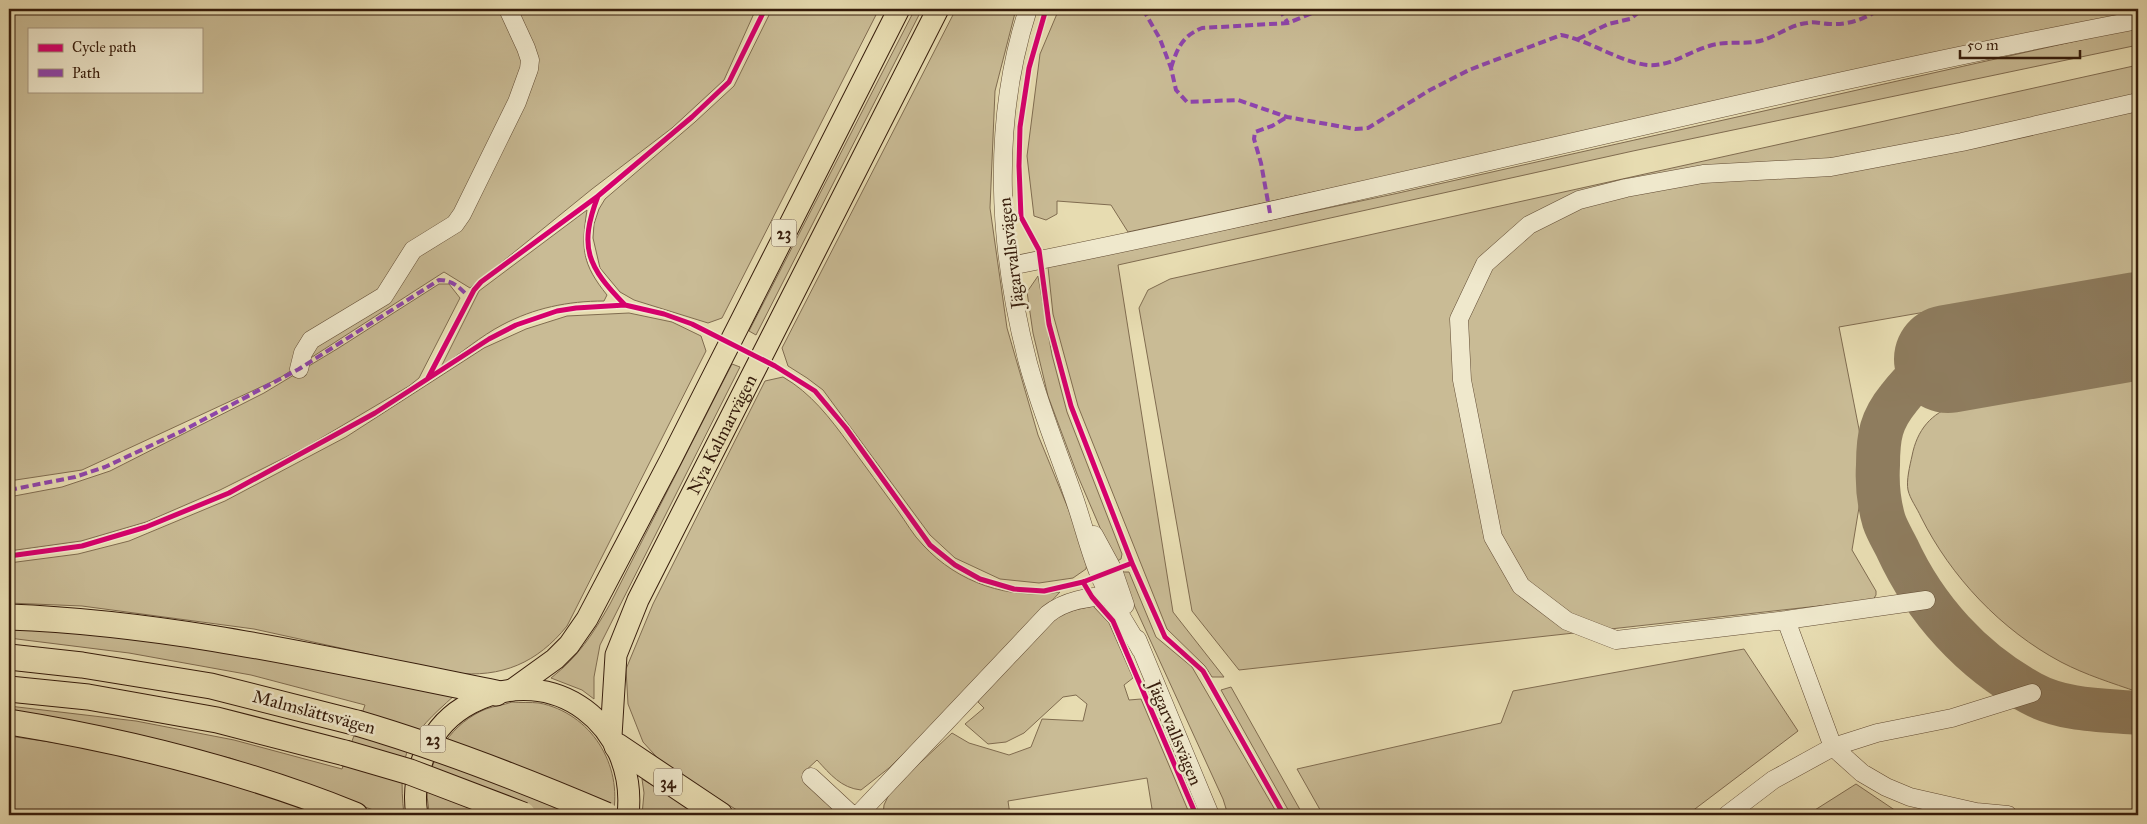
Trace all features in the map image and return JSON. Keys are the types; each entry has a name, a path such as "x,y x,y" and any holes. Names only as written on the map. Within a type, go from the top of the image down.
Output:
{"highway":[{"path":"9,617 108,624 187,634 262,646 504,692"},
{"name":"Malmslättsvägen","path":"9,657 82,665 211,686 357,723 422,742 527,781 606,815"},
{"name":"Malmslättsvägen","path":"9,689 88,697 217,720 410,772 523,815"},
{"path":"9,722 74,732 206,763 355,815"},
{"name":"34","path":"614,741 720,815"}],"main road":[{"name":"Nya Kalmarvägen","path":"417,815 415,790 418,773 430,742 446,722 465,706 504,692 555,659 587,619 671,459 806,189 899,9"},
{"name":"Nya Kalmarvägen","path":"614,741 616,656 638,600 938,9"},
{"name":"Nya Kalmarvägen","path":"504,692 541,691 568,700 592,715 614,741 624,764 629,782 628,815"}],"street":[{"path":"299,369 303,353 311,340 384,296 413,250 455,224 462,214 517,102 529,69 530,60 526,48 508,9"},
{"name":"Jägarvallsvägen","path":"1028,9 1019,39 1007,106 1004,137 1004,202 1010,266 1028,362 1056,452 1072,492 1113,570 1115,594 1141,650 1210,815"},
{"path":"1010,266 1270,213 1807,87 2138,20"},
{"path":"1926,600 1786,620 1616,640 1567,621 1521,586 1493,537 1462,380 1459,319 1486,264 1529,225 1579,200 1626,188 1703,174 1831,167 1962,142 2138,102"},
{"path":"858,815 1056,607 1073,601 1115,594"},
{"path":"1786,620 1833,747 1862,773 1886,787 1910,797 1976,812 2008,815"},
{"path":"1727,815 1773,780 1833,747 1877,733 1952,718 2032,694"},
{"path":"811,777 852,815"}],"shaded area":[{"path":"9,9 756,9 724,80 672,128 592,189 470,288 444,272 278,379 82,470 9,481"},
{"path":"772,9 879,9 722,318 708,323 634,300 620,292 600,268 593,238 594,224 599,209 605,199 734,86"},
{"path":"915,9 922,9 756,335 749,331"},
{"path":"956,9 1016,9 995,91 990,208 1007,328 1038,435 1088,557 1086,569 1073,578 1039,583 1000,579 955,558 930,535 823,390 788,366 782,348"},
{"path":"1059,9 2138,9 2138,15 1128,232 1111,205 1057,201 1057,214 1046,220 1034,216 1027,156 1040,54"},
{"path":"2138,27 2138,45 1633,151 1118,265 1173,612 1224,677 1212,677 1205,666 1167,629 1078,406 1053,314 1048,267 1394,194"},
{"path":"2138,65 2138,275 1839,327 1866,465 1852,550 1876,591 1873,600 1239,670 1192,611 1139,308 1148,290 1170,279"},
{"path":"587,210 584,235 585,255 592,274 607,295 604,301 564,304 526,314 494,329 441,367 479,291"},
{"path":"1038,276 1052,355 1067,412 1122,554 1121,559 1117,561 1113,558 1077,474 1048,396 1033,333 1027,292"},
{"path":"439,284 449,284 460,298 419,378 409,386 306,447 220,490 146,522 81,541 9,551 9,497 62,487 110,471 264,393"},
{"path":"629,313 672,322 701,336 706,351 567,626 543,650 517,665 488,673 454,673 254,629 82,606 9,603 9,563 78,554 129,541 225,501 346,437 484,348 526,329 567,316"},
{"path":"732,364 740,367 600,645 594,677 594,699 582,690 551,678 569,662 584,644 610,604"},
{"path":"2138,374 2138,692 2089,675 2061,662 2039,649 1998,618 1963,581 1933,539 1912,500 1908,490 1908,482 1909,468 1917,438 1932,418 1947,408"},
{"path":"783,377 811,398 827,416 916,537 952,570 968,579 1003,591 1041,594 1060,592 982,675 889,768 861,790 842,783 831,775 817,760 803,773 843,815 745,815 664,765 643,742 628,704 626,669 653,604 765,381"},
{"path":"1119,572 1129,572 1156,637 1192,667 1278,815 1228,815 1223,799"},
{"path":"1093,606 1109,623 1133,678 1124,685 1129,700 1141,699 1190,815 1153,815 1147,778 1008,801 1010,815 883,815 884,805 891,790 952,733 969,743 1009,755 1031,747 1042,719 1083,721 1087,704 1076,695 1063,697 1024,733 1006,742 988,744 965,724 984,708 978,702 984,691 1057,614"},
{"path":"9,625 170,638 455,695 426,722 409,747 402,775 404,815 387,815 230,758 9,712 9,706 136,721 234,740 342,769 365,705 251,675 129,653 9,638"},
{"path":"1744,649 1798,731 1687,815 1323,815 1297,769 1501,723 1513,691"},
{"path":"1231,687 1303,815 1291,815 1221,690"},
{"path":"512,702 539,703 558,709 574,718 588,730 608,760 615,796 613,815 429,815 427,792 429,779 432,766 445,742 453,732 474,715 486,709"},
{"path":"9,736 111,751 231,782 323,815 9,815"},
{"path":"642,779 702,815 642,815 644,793"},
{"path":"1856,784 1902,815 1807,815"}],"taxiway":[{"path":"1948,359 1927,370 1904,391 1884,421 1880,437 1878,479 1882,514 1908,570 1921,592 1952,631 1970,649 2009,680 2031,693 2057,703 2083,709 2138,713"}],"runway":[{"path":"1948,359 2138,326"}],"marked path":[{"path":"1143,9 1160,39 1171,68 1176,90 1187,102 1238,100 1287,117 1355,129 1368,128 1430,90 1469,70 1561,35 1636,63 1655,65 1663,64 1715,44 1761,41 1800,24 1850,22 1868,16 1880,9"},
{"path":"1279,9 1288,23"},
{"path":"1171,68 1181,44 1195,31 1202,28 1288,23 1322,9"},
{"path":"1578,39 1608,24 1630,19 1643,9"},
{"path":"1270,213 1261,163 1254,139 1255,132 1272,126 1287,117"},
{"path":"9,490 75,477 105,467 182,431 299,369 439,280 452,283 470,298"}],"cycle path":[{"path":"625,305 602,279 590,256 589,230 598,196 692,117 729,82 765,9"},
{"path":"1046,9 1029,68 1020,127 1021,217 1039,250 1049,324 1071,406 1132,563"},
{"path":"428,378 474,290 481,282 598,196"},
{"path":"9,556 82,546 146,527 229,493 375,413 489,339 516,325 557,311 625,305 664,314 692,324 775,366 815,391 846,428 930,545 955,565 980,579 1014,589 1044,591 1083,582 1132,563 1165,637 1203,671 1284,815"},
{"path":"1083,582 1092,597 1113,621 1196,815"}]}
